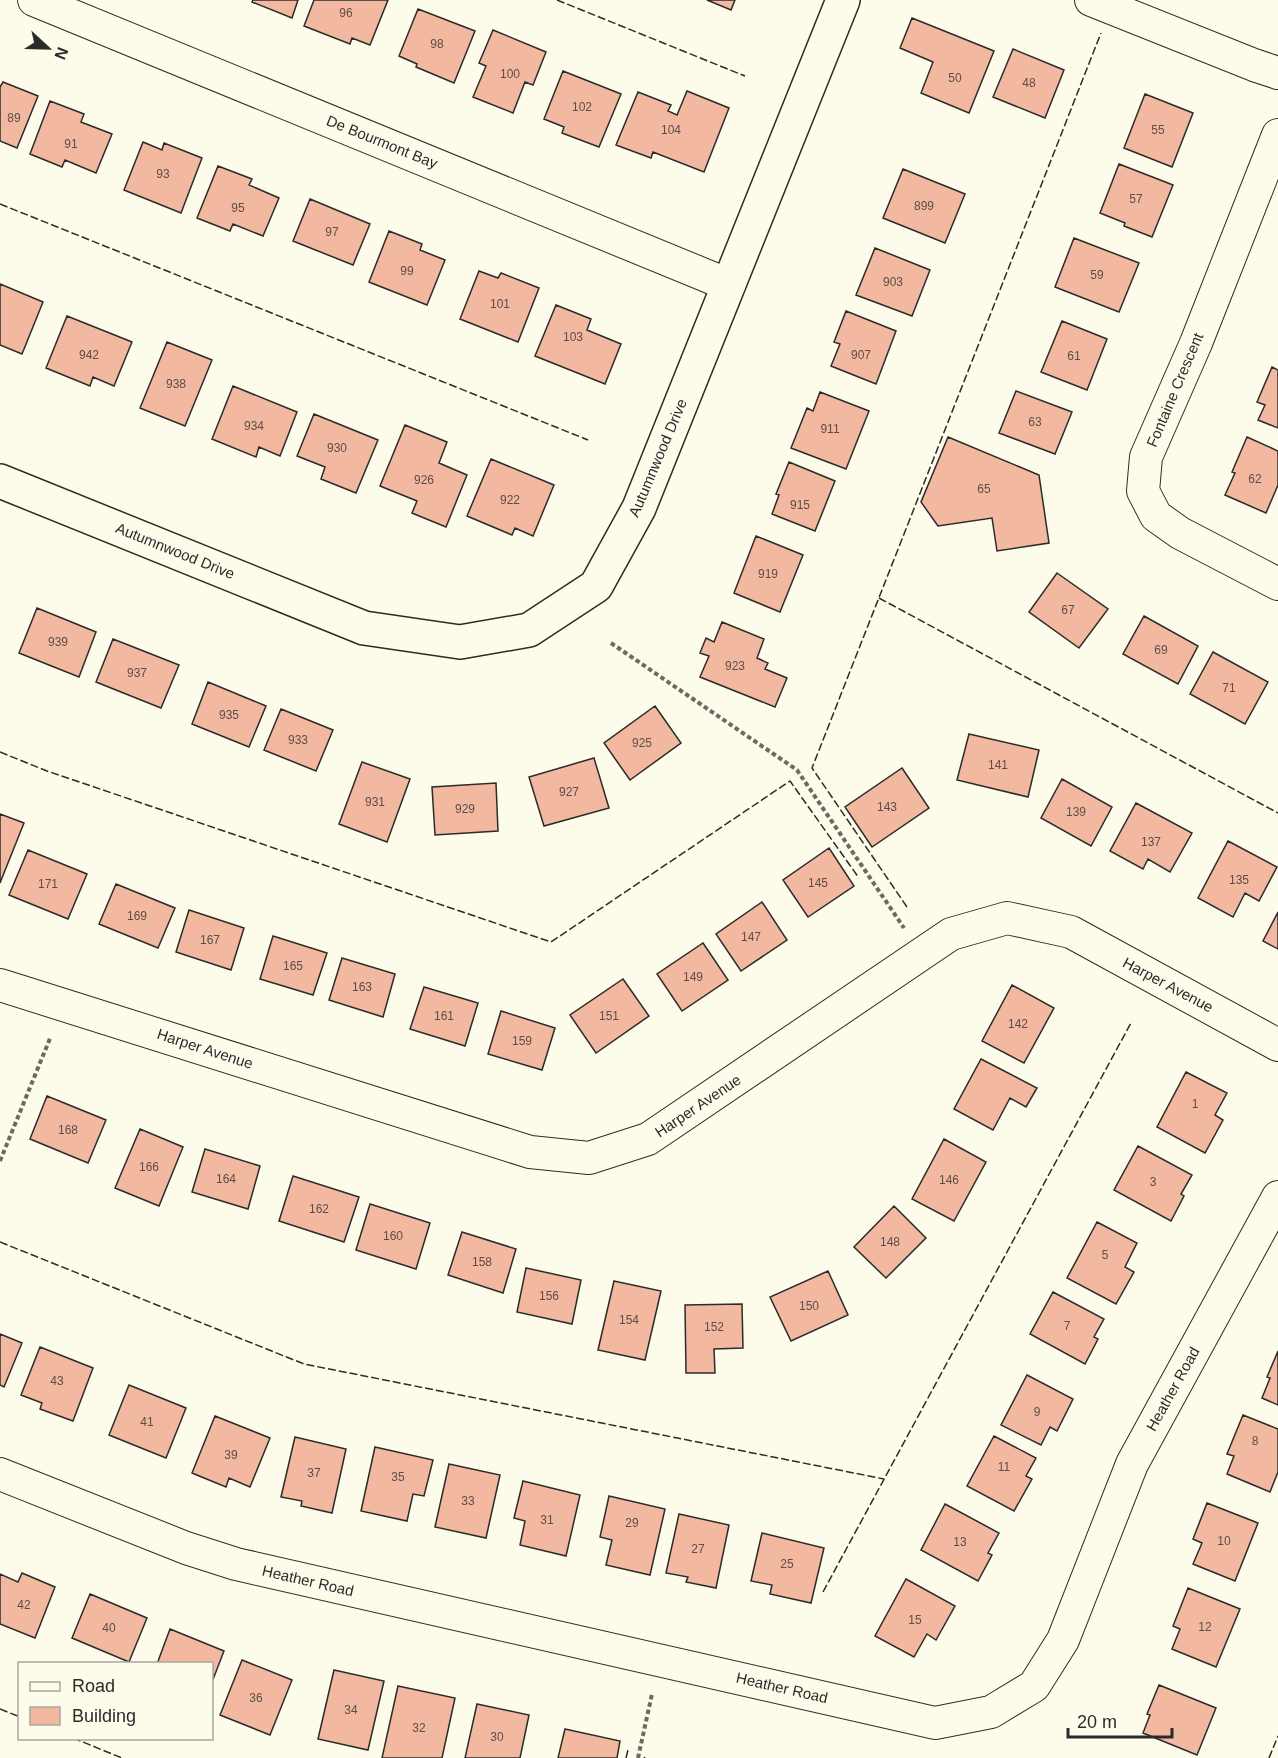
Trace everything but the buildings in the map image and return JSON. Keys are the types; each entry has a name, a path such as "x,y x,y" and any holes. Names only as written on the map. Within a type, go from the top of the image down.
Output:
{"street":[{"name":"De Bourmont Bay","path":"34,0 729,285"},
{"name":"Autumnwood Drive","path":"0,481 364,628 460,642 529,630 596,586 639,508 843,0"},
{"path":"1091,0 1278,73"},
{"name":"Fontaine Crescent","path":"1278,135 1196,343 1146,457 1143,491 1156,516 1179,533 1278,584"},
{"name":"Harper Avenue","path":"0,984 530,1152 589,1158 648,1139 951,934 1007,918 1071,932 1278,1045"},
{"name":"Heather Road","path":"0,1474 186,1548 236,1564 935,1723 991,1713 1034,1686 1063,1640 1132,1464 1278,1197"}],"path":[{"path":"611,643 797,770 922,954"},
{"path":"0,1161 64,1005"},
{"path":"638,1758 660,1661"}],"fence":[{"path":"557,0 745,76"},
{"path":"907,907 812,768 1101,33"},
{"path":"0,204 588,440"},
{"path":"879,598 1278,813"},
{"path":"0,752 47,771 551,942 790,781 859,878"},
{"path":"823,1592 1132,1021"},
{"path":"0,1242 304,1364 884,1479"},
{"path":"0,1709 18,1716"},
{"path":"1269,1758 1278,1736"},
{"path":"78,1740 122,1758"},
{"path":"626,1758 628,1750"}]}
